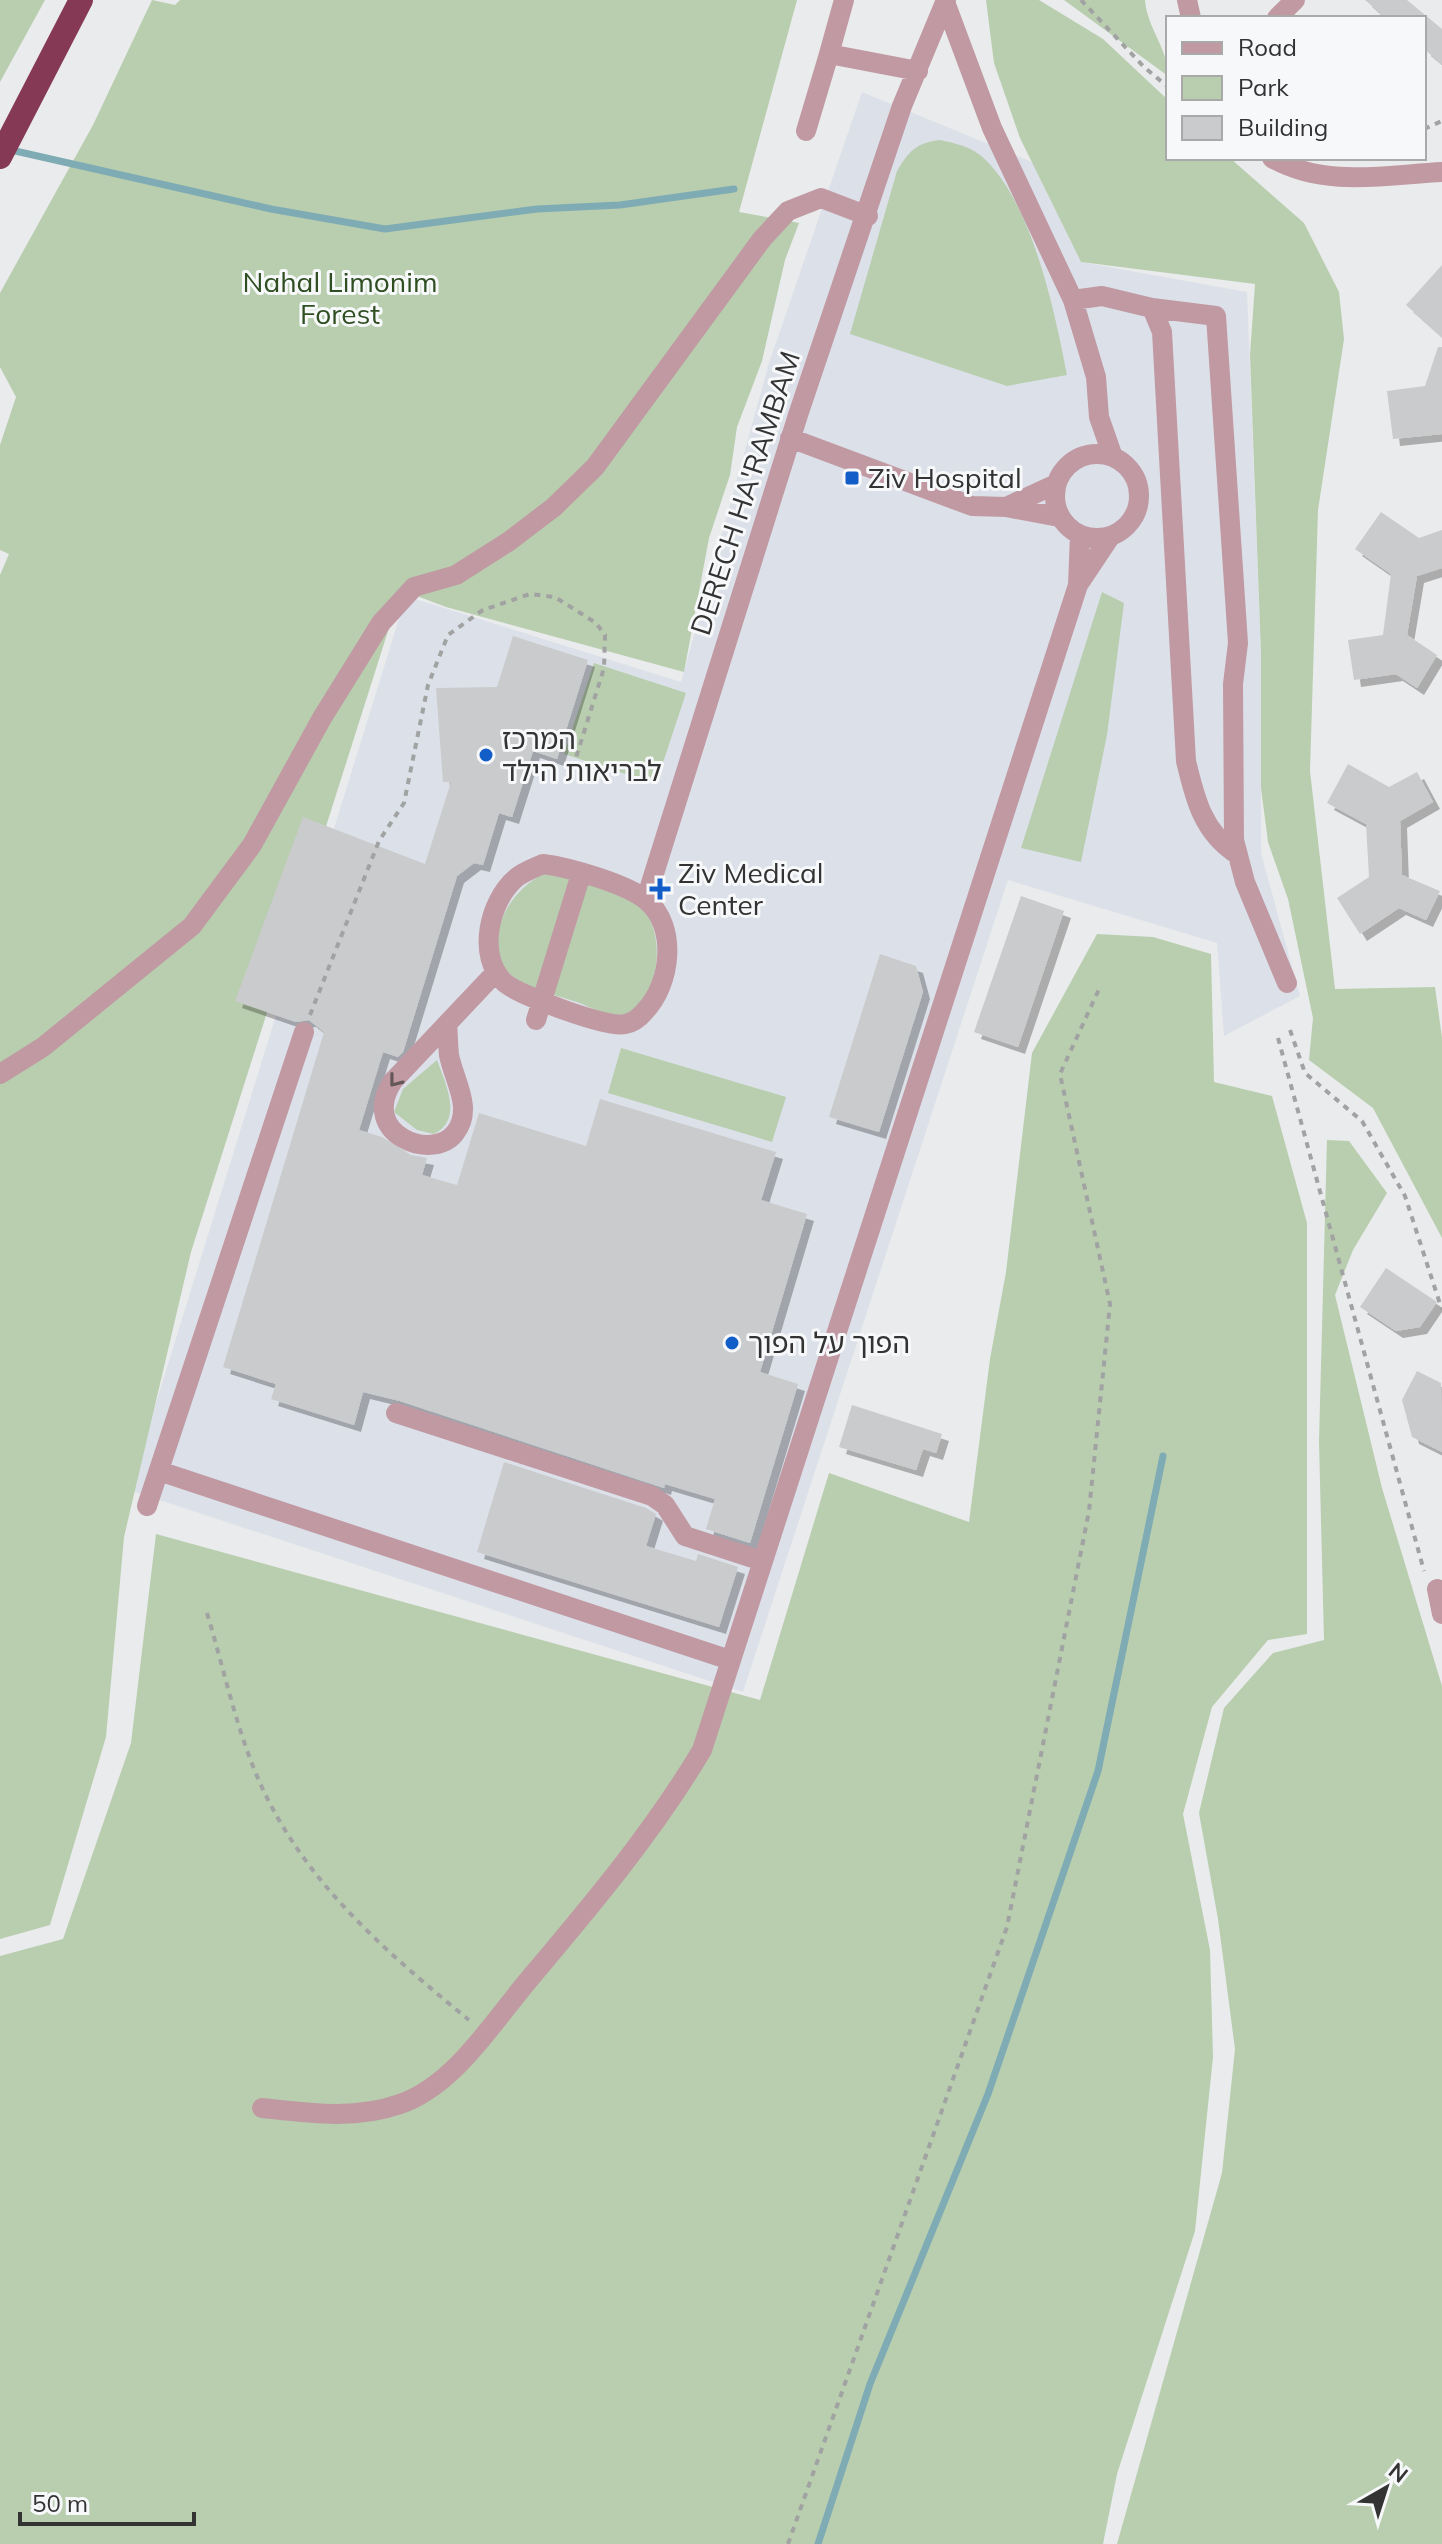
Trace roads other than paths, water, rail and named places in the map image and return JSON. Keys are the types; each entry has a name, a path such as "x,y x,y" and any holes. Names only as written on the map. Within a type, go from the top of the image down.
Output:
{"highway":[{"path":"0,157 81,0"}],"street":[{"path":"806,131 844,0"},
{"path":"1279,16 1295,0"},
{"path":"946,1 992,128 1073,300 1096,377 1099,417 1113,457 1135,478 1138,506 1122,530 1110,537 1078,585"},
{"name":"DERECH HA'RAMBAM","path":"646,899 790,438 902,106 946,1"},
{"path":"829,54 918,71"},
{"path":"1276,160 1288,167 1329,178 1442,172"},
{"path":"0,1074 43,1047 192,926 252,845 322,718 381,623 414,587 456,575 508,542 554,507 595,467 762,239 788,211 821,198 870,208"},
{"path":"1073,300 1102,296 1152,308 1216,316 1238,643 1233,700 1234,840 1287,983"},
{"path":"1152,308 1162,332 1186,761 1198,808 1220,844 1238,855"},
{"path":"1090,454 1099,417"},
{"path":"790,438 972,506 1006,507 1059,517 1080,535 1110,537"},
{"path":"1059,517 1054,495 1056,484 1069,464 1090,454 1113,457"},
{"path":"1006,507 1056,484"},
{"path":"262,2108 332,2115 373,2112 403,2104 426,2090 455,2066 484,2033 668,1807 702,1750 1078,585 1080,535"},
{"path":"543,864 581,874 646,899 656,910 668,951 658,991 647,1009 625,1025 539,1010 496,972 491,959 489,927 509,885 517,876 543,864"},
{"path":"539,1010 581,874"},
{"path":"447,1024 450,1057 463,1111 456,1132 447,1142 427,1145 413,1142 385,1123 382,1103 393,1081 496,972"},
{"path":"147,1506 304,1032"},
{"path":"396,1413 652,1496 665,1505 685,1536 762,1561"},
{"path":"159,1471 730,1660"},
{"path":"1437,1589 1442,1614"}],"waterway":[{"path":"11,150 271,209 385,229 537,209 620,205 734,189"},
{"path":"818,2544 870,2384 988,2094 1098,1771 1163,1456"}],"place":[{"name":"Ziv Hospital","path":"852,478"},
{"name":"המרכז לבריאות הילד","path":"486,755"},
{"name":"Ziv Medical Center","path":"660,889"},
{"name":"הפוך על הפוך","path":"732,1343"}],"park label":[{"name":"Nahal Limonim Forest","path":"340,298"}]}
